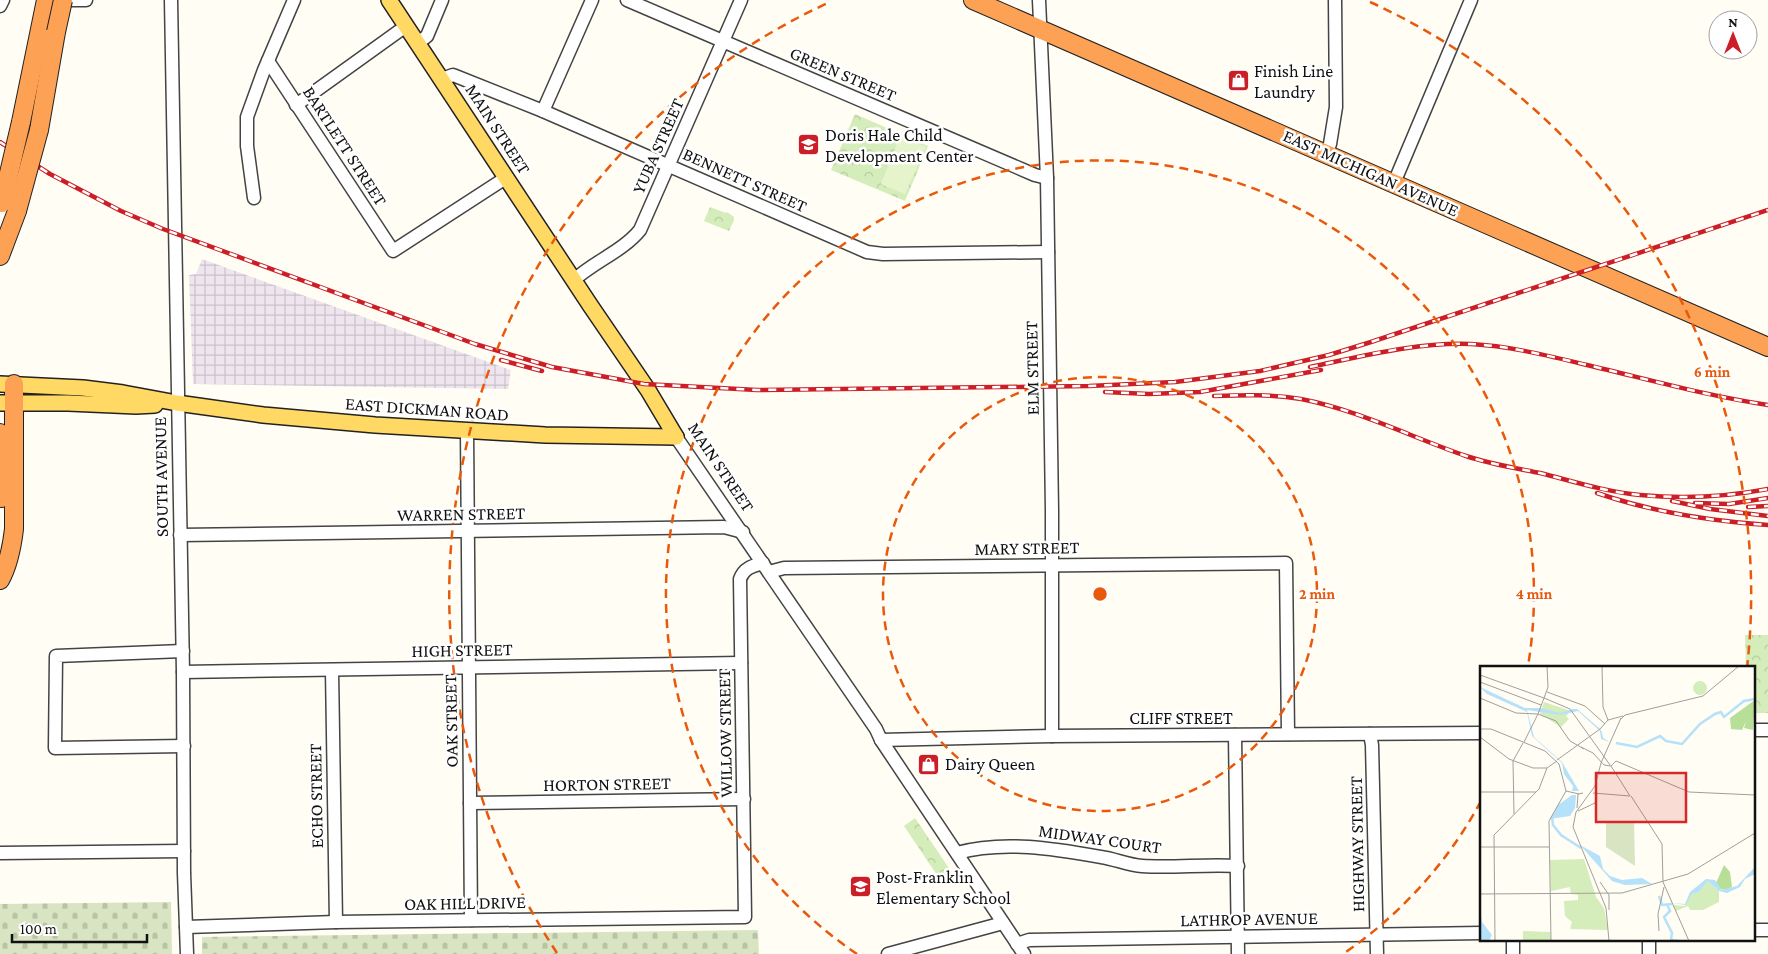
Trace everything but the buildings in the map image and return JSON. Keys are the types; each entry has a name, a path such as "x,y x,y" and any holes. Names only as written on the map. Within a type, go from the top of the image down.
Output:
{"highway":[{"path":"6,207 39,130 48,32 46,0"},
{"path":"0,173 48,32 63,0"},
{"name":"EAST MICHIGAN AVENUE","path":"973,0 1768,347"},
{"path":"0,256 18,120"},
{"path":"0,580 7,566 14,529 7,384"},
{"path":"0,433 3,537 0,554"}],"main road":[{"name":"MAIN STREET","path":"389,0 648,390 676,437"},
{"name":"EAST DICKMAN ROAD","path":"7,384 69,387 123,393 177,404 263,415 374,425 545,435 676,437"},
{"name":"EAST DICKMAN ROAD","path":"7,403 136,406 177,404"}],"street":[{"path":"0,6 3,0"},
{"path":"54,0 86,0"},
{"name":"SOUTH AVENUE","path":"171,0 187,954"},
{"path":"418,43 427,36 442,0"},
{"path":"543,111 592,0"},
{"name":"GREEN STREET","path":"627,0 1035,175 1047,178"},
{"name":"YUBA STREET","path":"574,280 584,271 632,239 640,230 741,0"},
{"name":"ELM STREET","path":"1039,0 1047,178 1052,736"},
{"path":"1326,154 1330,144 1336,107 1335,0"},
{"path":"1394,183 1471,0"},
{"path":"254,198 247,146 247,117 291,1"},
{"path":"296,105 406,26"},
{"name":"BARTLETT STREET","path":"268,61 393,251 507,177"},
{"name":"BENNETT STREET","path":"442,79 453,75 543,111 867,252 883,254 1048,252"},
{"name":"OAK STREET","path":"467,431 471,920"},
{"name":"MAIN STREET","path":"676,437 743,532 876,729 881,740 1020,949"},
{"name":"WARREN STREET","path":"180,535 724,527 743,532"},
{"name":"MARY STREET","path":"766,568 1286,563 1288,734"},
{"name":"WILLOW STREET","path":"745,917 740,579 743,571 751,566 766,568"},
{"path":"183,651 56,656 55,748 184,746"},
{"name":"HIGH STREET","path":"183,672 741,663"},
{"name":"ECHO STREET","path":"332,670 336,922"},
{"name":"CLIFF STREET","path":"881,740 1052,736 1480,733"},
{"name":"HIGHWAY STREET","path":"1370,734 1372,745 1377,954"},
{"path":"1235,735 1238,954"},
{"name":"HORTON STREET","path":"470,803 744,800"},
{"name":"MIDWAY COURT","path":"957,853 970,850 1028,847 1104,857 1141,866 1238,866"},
{"path":"0,853 184,851"},
{"name":"OAK HILL DRIVE","path":"186,927 336,922 745,917"},
{"path":"888,954 1003,923"},
{"name":"LATHROP AVENUE","path":"1020,949 1029,940 1480,934"}],"shaded area":[{"path":"202,259 511,370 508,389 193,384 189,275 196,274"}],"green space":[{"path":"855,114 928,146 905,201 831,170"},
{"path":"900,136 926,147 905,194 881,184"},
{"path":"710,207 727,212 734,217 729,231 704,221"},
{"path":"1745,635 1768,635 1768,713 1756,713 1756,666 1746,666"},
{"path":"915,818 955,877 943,884 904,826"},
{"path":"171,902 172,954 0,954 0,904"},
{"path":"758,930 759,954 202,954 202,937"}],"railway":[{"path":"0,142 50,174 121,211 163,229 475,344 552,367 644,384 757,390 1089,386 1175,382 1260,371 1329,355 1371,342 1768,210"},
{"path":"1310,367 1410,347 1451,344 1486,345 1544,355 1700,392 1768,405"},
{"path":"501,360 542,371"},
{"path":"1105,392 1149,394 1200,392 1321,370"},
{"path":"1214,396 1279,396 1301,399 1364,417 1475,459 1627,494 1688,497 1736,494 1768,489"},
{"path":"1597,493 1681,515 1768,525"},
{"path":"1695,503 1729,504 1768,498"},
{"path":"1672,501 1710,509 1768,516"},
{"path":"1748,507 1768,506"}],"place":[{"name":"Finish Line Laundry","path":"1238,81"},
{"name":"Doris Hale Child Development Center","path":"809,145"},
{"name":"Dairy Queen","path":"929,764"},
{"name":"Post-Franklin Elementary School","path":"860,887"}]}
